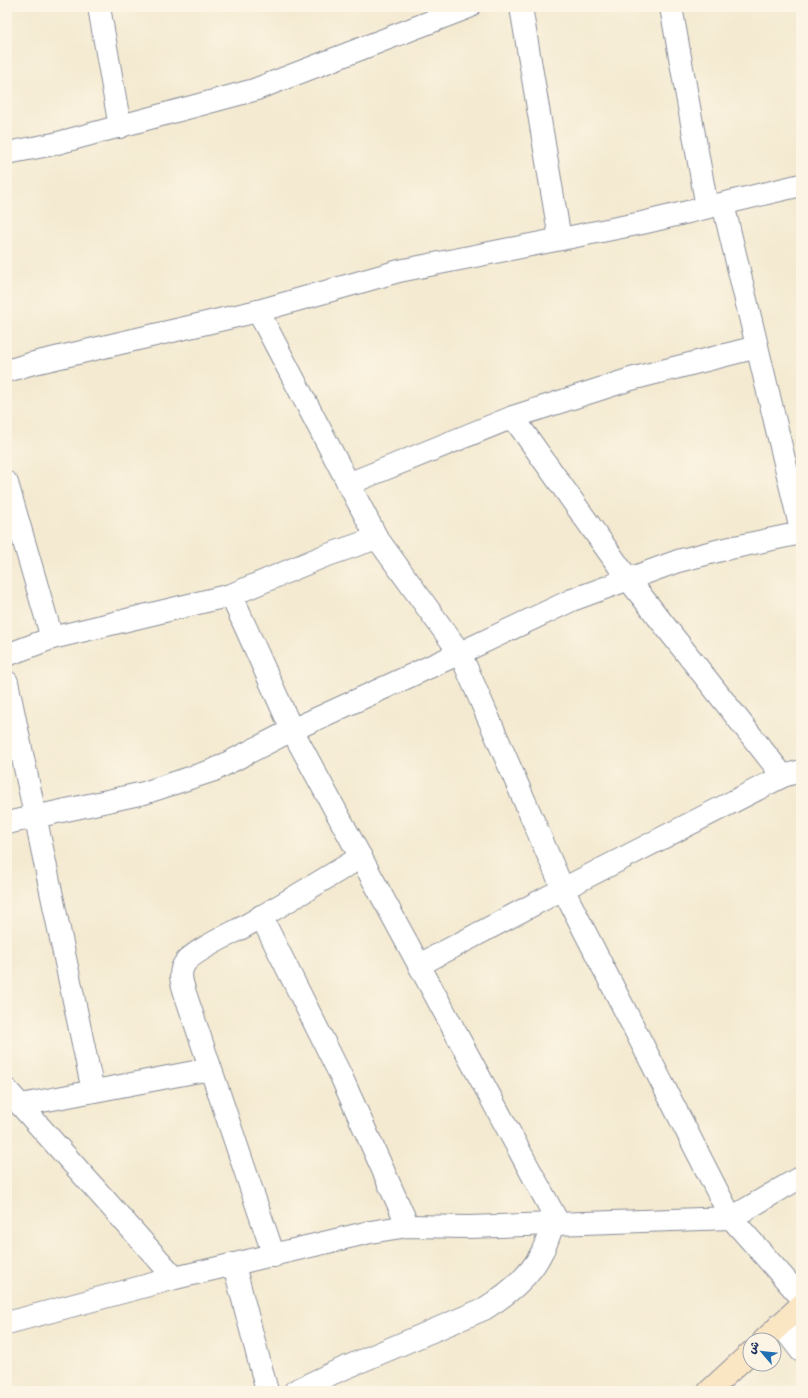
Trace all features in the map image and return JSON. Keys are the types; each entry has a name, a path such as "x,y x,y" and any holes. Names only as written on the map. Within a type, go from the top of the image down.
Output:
{"main road":[{"path":"772,1332 801,1305"},
{"path":"710,1391 742,1361"}],"street":[{"path":"99,7 120,127"},
{"path":"521,7 560,239"},
{"path":"7,823 144,793 214,770 292,730 572,600 678,561 801,531 756,347 715,205 671,7"},
{"path":"7,153 54,144 254,90 461,8"},
{"path":"7,371 30,364 258,311 399,271 642,223 801,185"},
{"path":"258,311 377,538 460,653 563,889 731,1218 801,1297"},
{"path":"348,484 513,417 631,379 756,347"},
{"path":"419,965 563,889 792,773 628,580 513,417"},
{"path":"7,482 11,509 52,638"},
{"path":"7,655 52,638 232,595 322,557 377,538"},
{"path":"232,595 292,730 419,965 556,1224"},
{"path":"7,682 93,1091"},
{"path":"274,1256 185,993 182,982 182,969 184,964 193,955 361,857"},
{"path":"261,916 341,1076 408,1226"},
{"path":"14,1097 93,1091 210,1069"},
{"path":"14,1097 175,1278"},
{"path":"7,1323 175,1278 274,1256 370,1232 408,1226 468,1227 731,1218 801,1177"},
{"path":"295,1391 333,1372 484,1309 501,1299 533,1267 543,1251 556,1224"},
{"path":"234,1265 267,1391"},
{"path":"780,1324 801,1351"}]}
